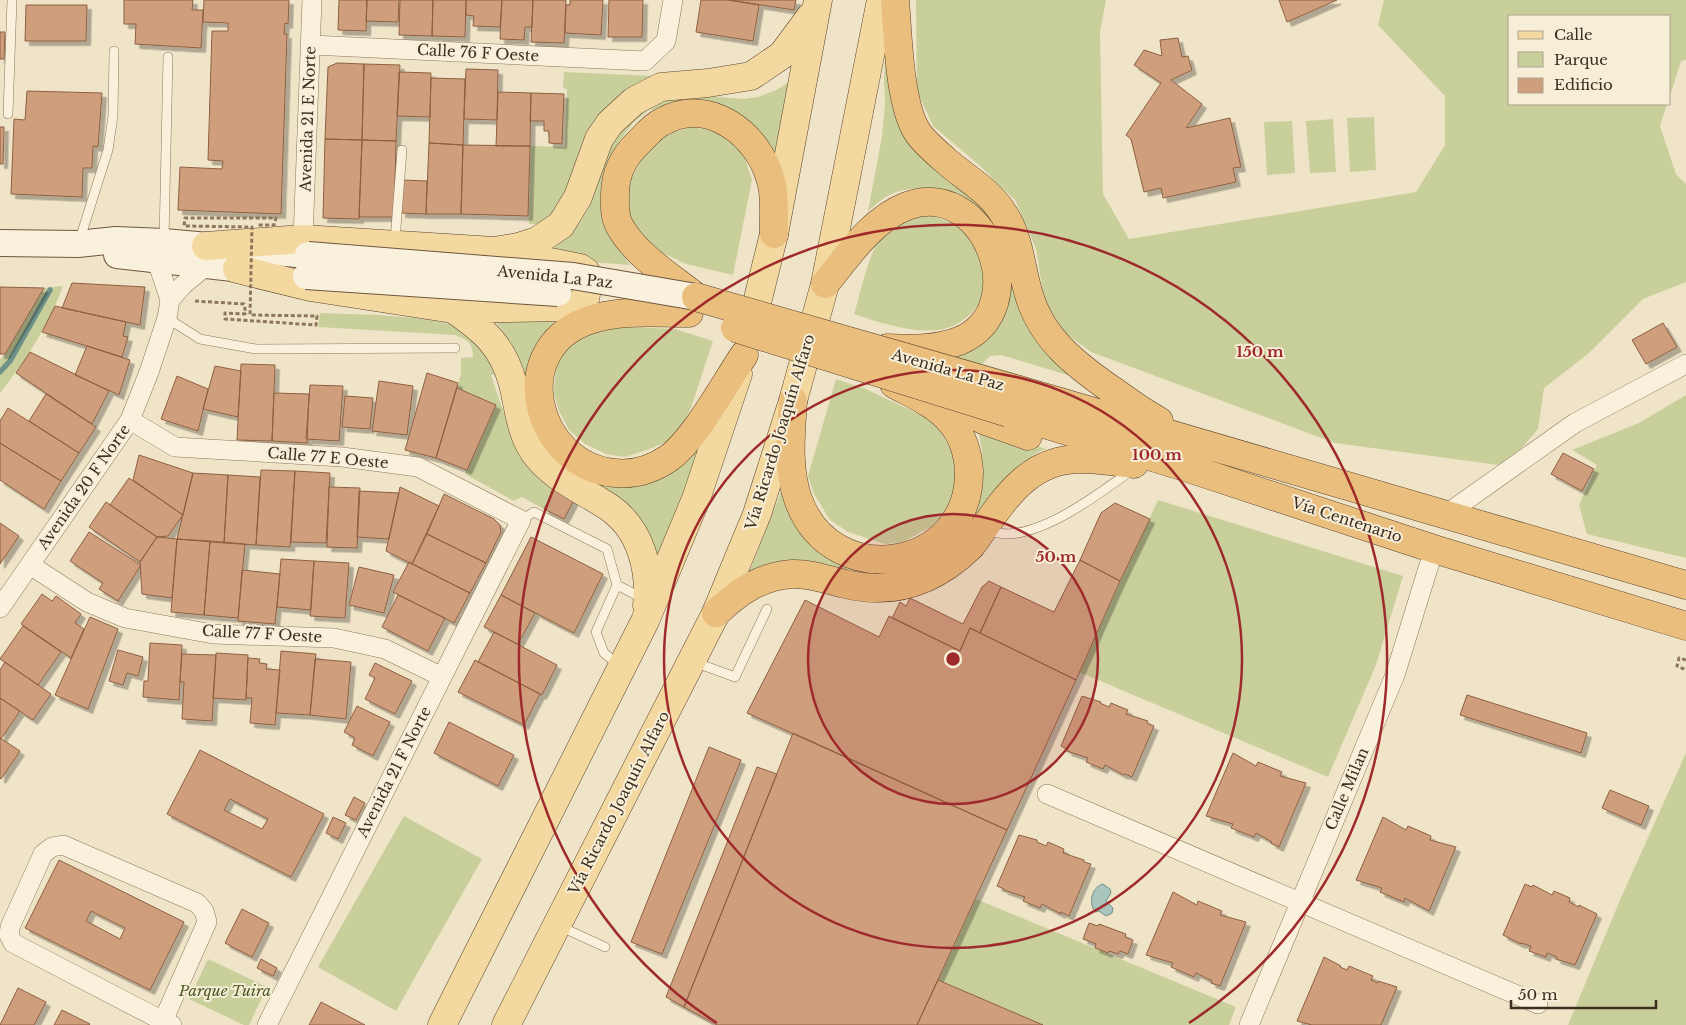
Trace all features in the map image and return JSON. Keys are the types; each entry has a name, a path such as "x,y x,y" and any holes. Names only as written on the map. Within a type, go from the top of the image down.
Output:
{"highway":[{"path":"895,0 903,85 908,110 918,133 927,144 951,165 983,188 1000,207 1013,231 1033,307 1050,337 1078,366 1139,410 1198,442"},
{"path":"692,305 627,237 615,215 616,179 625,157 649,131 662,122 689,113 712,115 738,129 759,152 767,167 772,183 774,234"},
{"path":"825,284 873,228 884,218 907,206 929,203 950,206 969,218 977,226 990,246 997,268 998,280 994,304 977,330 958,341 934,348 864,357"},
{"path":"692,305 613,314 586,321 563,333 553,343 542,365 539,382 540,404 546,424 564,451 582,464 600,471 621,474 633,473 657,465 678,450 695,429 744,355"},
{"name":"Avenida La Paz","path":"692,305 1013,401"},
{"path":"793,400 791,464 797,497 802,510 814,530 823,539 846,553 863,558 892,560 922,550 935,542 955,520 963,506 969,476 965,448 951,422 864,357"},
{"path":"1109,462 983,420 964,409 965,386 978,369 989,368 1139,410"},
{"name":"Vía Centenario","path":"1013,401 1198,442 1686,585"},
{"name":"Vía Centenario","path":"1013,401 1188,468 1434,549 1686,626"},
{"path":"716,613 740,592 764,580 778,576 805,575 847,585 874,588 913,583 925,579 952,563 971,546 1017,484 1036,471 1065,461 1079,459 1188,468"}],"main road":[{"name":"Vía Ricardo Joaquín Alfaro","path":"506,1025 556,924 692,662 716,613 757,514 793,400 825,284 881,0"},
{"path":"442,1025 622,668 696,499 744,355 774,234 816,5"},
{"path":"494,251 518,247 537,241 561,225 578,197 599,139 610,123 634,101 661,87 708,83 751,76 782,55 816,5"},
{"name":"Avenida La Paz","path":"0,243 78,244 114,254 160,251 206,256 237,269 306,257 586,294 692,305"},
{"path":"206,256 306,257 395,244 494,251 580,268 586,272 589,279 585,299 579,305 566,307 453,309 310,288 237,269"},
{"path":"453,309 484,332 502,355 513,385 522,427 528,442 540,459 555,474 610,508 628,524 643,557 648,584 646,611"}],"street":[{"name":"Avenida 21 E Norte","path":"306,257 312,0"},
{"name":"Calle 76 F Oeste","path":"311,45 645,61 666,41 672,0"},
{"path":"160,251 168,309"},
{"name":"Avenida 20 F Norte","path":"0,608 130,420 149,372 168,309 183,285 206,256"},
{"path":"1445,515 1575,423 1686,364"},
{"name":"Calle 77 E Oeste","path":"130,420 175,447 342,457 418,467 521,520"},
{"name":"Avenida 21 F Norte","path":"267,1025 521,520"},
{"name":"Calle Milan","path":"1249,1025 1395,675 1434,549"},
{"name":"Calle 77 F Oeste","path":"30,565 87,602 124,618 213,634 334,638 385,650 442,677"},
{"path":"1047,794 1538,1004"},
{"path":"63,845 197,903 204,911 207,922 168,1023 13,943 9,935 10,926 43,854 52,847 63,845"}],"lane":[{"path":"8,114 12,0"},
{"path":"78,244 108,150 113,116 114,51"},
{"path":"160,251 168,57"},
{"path":"395,244 402,150"},
{"path":"168,309 200,339 256,348 455,348"},
{"path":"982,530 1007,534 1037,528 1079,506 1140,464"},
{"path":"521,520 534,512 606,549 618,585 646,611"},
{"path":"618,585 596,632 604,653 622,668"},
{"path":"692,662 735,677 768,609"},
{"path":"556,924 605,947"}],"path":[{"path":"168,309 244,304 246,314 225,313 224,320 316,325 317,316 250,315 252,226 184,226 185,218 276,218 274,225 257,225"},
{"path":"1686,660 1679,658 1677,666 1686,670"}],"green space":[{"path":"916,0 1106,0 1100,32 1103,194 1129,239 1416,192 1445,145 1445,96 1378,25 1384,0 1686,0 1686,60 1681,61 1671,93 1671,15 1508,15 1508,105 1667,105 1660,126 1676,174 1686,184 1686,282 1643,299 1588,354 1544,388 1538,429 1506,466 1335,443 1091,352 1065,333 1044,299 1036,249 1015,200 979,165 933,126 917,91"},
{"path":"887,25 895,92 990,210 1010,251 1094,383 1001,355 990,356 981,365 952,357 984,336 1000,320 1006,308 1010,289 1010,267 1002,243 992,223 976,206 950,193 917,188 906,190 886,197 868,211 882,136 885,105 884,77"},
{"path":"564,72 655,76 584,163 548,224 529,224 530,146 565,147 567,89 563,88"},
{"path":"799,76 781,166 756,127 741,115 722,110 671,107 649,110 633,123 619,142 607,168 605,213 612,239 630,265 540,258 579,224 591,204 607,149 633,114 667,96 709,96 743,99 758,97 776,90"},
{"path":"1374,117 1376,170 1350,172 1347,118"},
{"path":"1333,119 1336,172 1310,173 1306,121"},
{"path":"1292,121 1295,173 1267,175 1264,122"},
{"path":"692,127 719,132 742,149 752,180 733,275 686,264 654,249 629,219 627,197 632,177 643,157 659,139"},
{"path":"922,214 943,219 958,227 968,237 981,257 985,268 984,289 971,314 944,329 922,330 899,327 854,314 871,257 880,237 894,225"},
{"path":"63,286 51,315 36,342 0,393 0,359 5,354 44,288"},
{"path":"320,313 424,319 463,328 475,336 499,375 491,375 508,422 522,451 531,465 554,490 544,509 522,497 514,501 465,474 496,406 457,388 461,374 461,358 473,357 472,348 469,343 455,335 318,327"},
{"path":"558,315 537,350 572,465 679,464 698,449 658,566 653,545 645,527 634,513 606,489 555,459 518,357 502,330 489,317"},
{"path":"601,328 675,329 713,341 691,408 682,425 668,441 625,457 606,454 585,444 569,430 559,411 554,394 555,376 560,357 571,343"},
{"path":"836,379 866,389 925,417 941,432 956,459 954,497 944,513 932,526 903,542 885,544 848,532 830,520 814,494 808,476"},
{"path":"1686,395 1686,558 1587,534 1579,505 1597,465 1572,450 1639,423"},
{"path":"977,427 1046,449 1036,453 1015,472 958,548 897,576 749,573 785,481 792,505 893,567 979,491 982,459"},
{"path":"1158,500 1403,576 1376,665 1328,777 1079,672"},
{"path":"1686,753 1686,1025 1568,1025 1620,900"},
{"path":"404,816 482,859 396,1011 318,967"},
{"path":"976,899 1236,1007 1229,1025 1043,1025 938,980"},
{"name":"Parque Tuira","path":"208,959 267,987 249,1025 244,1025 189,999"}],"water":[{"path":"1103,884 1110,889 1111,893 1106,901 1113,908 1112,913 1106,916 1099,911 1095,912 1092,904 1092,895 1096,888"}],"building":[{"path":"124,0 193,0 192,10 203,10 201,48 135,44 136,24 124,24"},
{"path":"204,0 289,0 288,24 285,23 284,34 287,34 281,214 178,210 180,167 222,169 223,161 208,160 212,31 228,31 228,23 203,22"},
{"path":"339,0 367,0 366,31 338,30"},
{"path":"367,0 399,0 398,22 366,21"},
{"path":"400,0 433,0 432,36 399,35"},
{"path":"433,0 466,0 465,37 432,36"},
{"path":"466,0 502,0 500,27 473,26 474,16 466,15"},
{"path":"502,0 533,0 532,27 525,27 524,40 500,39"},
{"path":"533,0 566,0 564,43 531,42"},
{"path":"570,0 603,0 601,35 565,33 566,5 570,5"},
{"path":"609,0 643,0 642,37 608,37"},
{"path":"701,0 729,0 759,5 753,41 696,32"},
{"path":"729,0 796,0 794,10"},
{"path":"1279,0 1337,0 1287,22"},
{"path":"26,5 87,5 86,41 25,41"},
{"path":"0,32 5,32 4,59 0,59"},
{"path":"1178,38 1182,57 1188,56 1192,70 1171,80 1202,104 1186,128 1230,118 1241,167 1233,168 1236,182 1163,198 1161,188 1144,192 1131,139 1126,135 1161,83 1134,65 1144,50 1162,56 1160,40"},
{"path":"337,63 364,64 362,140 325,139 328,67"},
{"path":"364,64 400,65 396,141 362,140"},
{"path":"466,69 498,70 497,120 464,119"},
{"path":"399,72 431,73 430,117 397,116"},
{"path":"431,78 465,79 463,145 429,143"},
{"path":"27,91 102,93 98,147 93,146 92,168 83,168 82,197 11,194 14,119 25,120"},
{"path":"498,92 531,93 530,146 496,146"},
{"path":"531,93 564,94 562,144 549,143 549,131 544,131 544,121 530,121"},
{"path":"0,127 4,127 3,164 0,164"},
{"path":"325,139 362,140 359,219 323,218"},
{"path":"362,140 396,141 394,217 359,217"},
{"path":"429,143 463,145 461,214 426,214"},
{"path":"463,145 530,146 528,216 461,214"},
{"path":"402,180 427,181 426,214 401,213"},
{"path":"72,283 145,287 140,325 62,308"},
{"path":"0,287 44,288 5,354 0,354"},
{"path":"55,306 126,322 123,336 128,337 122,357 42,332"},
{"path":"1663,323 1677,347 1646,364 1632,340"},
{"path":"87,346 130,360 119,395 75,375"},
{"path":"30,352 109,391 92,424 16,373"},
{"path":"241,364 275,365 272,441 237,440"},
{"path":"215,366 241,371 238,417 203,409"},
{"path":"427,373 458,383 436,458 405,450"},
{"path":"177,376 208,389 198,431 161,419"},
{"path":"379,381 413,386 407,435 372,431"},
{"path":"310,385 343,386 339,441 306,439"},
{"path":"457,388 496,405 467,470 436,458"},
{"path":"274,393 309,394 307,443 272,441"},
{"path":"46,394 96,427 79,453 29,421"},
{"path":"345,396 373,398 370,429 342,427"},
{"path":"8,408 79,453 61,481 0,443 0,421"},
{"path":"0,443 61,481 44,509 0,480"},
{"path":"1563,453 1594,469 1582,491 1551,474"},
{"path":"139,455 193,473 183,515 133,480"},
{"path":"261,470 295,471 290,547 256,545"},
{"path":"295,471 330,473 326,543 291,542"},
{"path":"193,473 228,475 224,543 177,539"},
{"path":"228,475 260,477 256,545 224,543"},
{"path":"129,478 183,515 168,536 157,537 110,505"},
{"path":"329,487 360,488 357,548 327,547"},
{"path":"400,487 439,506 412,564 386,551"},
{"path":"554,490 574,500 564,519 544,509"},
{"path":"359,491 399,493 389,539 357,537"},
{"path":"444,494 494,519 500,525 501,532 486,563 427,534"},
{"path":"106,502 157,537 140,562 89,527"},
{"path":"1115,503 1150,519 1120,581 1080,560 1101,513"},
{"path":"0,523 19,536 0,564"},
{"path":"89,532 141,565 118,601 99,589 103,583 70,561"},
{"path":"427,534 486,563 470,593 412,564"},
{"path":"157,537 177,539 172,598 142,594 140,562"},
{"path":"531,537 603,574 574,633 501,595"},
{"path":"177,539 210,541 204,615 171,612"},
{"path":"210,541 245,544 238,618 204,615"},
{"path":"281,559 314,561 311,610 277,607"},
{"path":"1080,560 1120,581 1076,680 980,633 1001,587 1054,612"},
{"path":"314,561 349,563 345,618 310,616"},
{"path":"409,562 470,593 454,623 393,592"},
{"path":"359,567 394,575 384,613 349,605"},
{"path":"242,570 280,574 275,624 238,621"},
{"path":"989,581 1001,587 980,633 970,628 960,651 892,618 900,602 906,606 910,598 963,624 982,587"},
{"path":"42,594 52,601 56,596 81,614 75,623 84,629 71,658 21,624"},
{"path":"398,595 445,618 428,651 382,627"},
{"path":"501,595 535,613 518,644 484,627"},
{"path":"805,600 879,637 889,616 960,651 970,628 1076,680 1007,830 747,713"},
{"path":"90,617 118,629 88,709 55,695"},
{"path":"23,626 61,652 38,685 0,659"},
{"path":"494,632 557,665 542,695 478,662"},
{"path":"150,643 182,645 179,700 143,697 144,681 148,681"},
{"path":"118,650 143,657 138,676 127,673 123,685 109,681"},
{"path":"281,651 316,654 310,715 276,713"},
{"path":"216,653 248,655 246,700 213,698"},
{"path":"182,654 216,655 212,721 182,719 184,682 180,682"},
{"path":"248,658 260,659 259,663 267,664 266,669 280,670 275,725 250,723 252,698 246,698"},
{"path":"315,659 351,662 346,719 310,715"},
{"path":"475,660 540,694 524,725 458,692"},
{"path":"5,662 51,694 33,720 0,698 0,670"},
{"path":"375,663 412,681 395,714 365,699 375,678 369,675"},
{"path":"1467,695 1587,733 1581,753 1460,715"},
{"path":"1082,696 1101,702 1109,707 1111,703 1128,710 1126,714 1148,721 1147,723 1154,726 1132,777 1105,765 1103,769 1086,762 1088,758 1067,751 1061,746"},
{"path":"0,698 20,711 1,739 0,738"},
{"path":"357,706 390,722 373,756 352,745 355,738 344,732"},
{"path":"449,722 514,755 498,786 434,753"},
{"path":"793,733 1007,830 917,1025 717,1025 684,1007"},
{"path":"0,738 20,751 1,779 0,778"},
{"path":"709,747 741,760 662,954 631,942"},
{"path":"200,750 324,814 291,877 167,814","holes":["230,799 268,819 262,829 224,810"]},
{"path":"1233,753 1256,766 1258,762 1282,772 1280,776 1306,783 1279,847 1256,833 1254,837 1231,828 1233,824 1206,816"},
{"path":"757,767 777,774 684,1007 666,997"},
{"path":"1610,790 1649,806 1641,825 1602,808"},
{"path":"354,797 365,803 356,820 345,815"},
{"path":"333,817 346,823 338,839 326,833"},
{"path":"1383,817 1406,830 1408,826 1431,836 1430,840 1456,847 1429,911 1405,898 1404,902 1380,892 1382,888 1356,880"},
{"path":"1019,835 1037,840 1037,842 1046,846 1048,842 1064,849 1063,853 1091,864 1069,916 1042,904 1040,908 1023,901 1025,897 997,886"},
{"path":"59,860 184,922 150,990 25,928","holes":["91,911 125,928 120,939 86,921"]},
{"path":"1525,884 1532,887 1533,885 1552,895 1554,891 1570,898 1569,902 1597,914 1575,965 1556,959 1557,957 1547,953 1546,957 1529,951 1531,946 1521,944 1503,935"},
{"path":"1173,892 1197,905 1198,901 1222,911 1220,915 1246,922 1220,986 1211,983 1212,981 1196,973 1194,977 1171,967 1173,963 1146,955"},
{"path":"242,909 269,923 252,957 225,943"},
{"path":"1089,923 1098,926 1099,924 1126,934 1125,937 1133,940 1128,954 1120,951 1118,954 1109,951 1108,953 1095,948 1096,944 1083,939"},
{"path":"1324,957 1347,970 1349,966 1373,976 1371,980 1378,983 1378,981 1397,987 1381,1025 1312,1025 1297,1021"},
{"path":"261,959 277,968 273,976 257,968"},
{"path":"938,980 1043,1025 917,1025"},
{"path":"18,988 46,1002 34,1025 0,1025"},
{"path":"321,1002 365,1025 309,1025"},
{"path":"62,1010 90,1024 54,1025"}],"waterway":[{"path":"0,372 10,361 50,290"}]}
